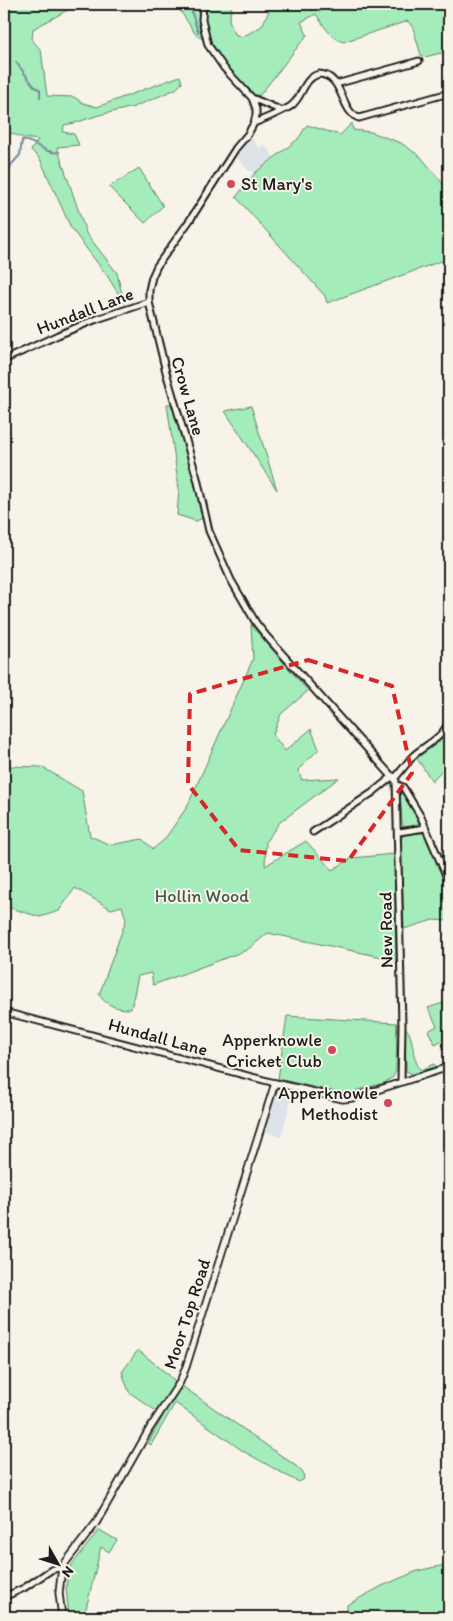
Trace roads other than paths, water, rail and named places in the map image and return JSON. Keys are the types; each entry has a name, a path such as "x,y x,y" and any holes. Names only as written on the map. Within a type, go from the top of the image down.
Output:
{"street":[{"path":"202,4 204,33 208,45 224,68 252,98 256,108 254,123"},
{"path":"336,84 418,61"},
{"path":"254,123 290,106 313,75 325,74 330,76 351,113 359,118 449,93"},
{"path":"252,98 280,110"},
{"name":"Crow Lane","path":"254,123 158,266 152,277 149,302 166,372 197,478 206,522 231,580 256,623 268,638 394,777"},
{"name":"Hundall Lane","path":"4,360 97,319 149,302"},
{"path":"312,832 394,777 414,755 441,735 446,729 449,720"},
{"name":"New Road","path":"394,777 398,785 402,1082"},
{"path":"398,785 403,787 409,796 449,882"},
{"path":"398,832 425,828"},
{"name":"Hundall Lane","path":"4,1012 274,1083 343,1099 352,1098 449,1067"},
{"name":"Moor Top Road","path":"62,1568 96,1523 150,1428 180,1382 234,1218 274,1083"},
{"path":"4,1597 24,1588 51,1570 62,1568 59,1594 62,1617"}],"waterway":[{"path":"192,4 192,13 198,32"},
{"path":"16,62 34,86 40,90 40,97"},
{"path":"4,183 11,165 20,155 22,140 31,142 45,150 59,152"}],"place":[{"name":"St Mary's","path":"231,184"},
{"name":"Apperknowle Cricket Club","path":"332,1050"},
{"name":"Apperknowle Methodist","path":"388,1103"}],"park label":[{"name":"Hollin Wood","path":"202,896"}]}
